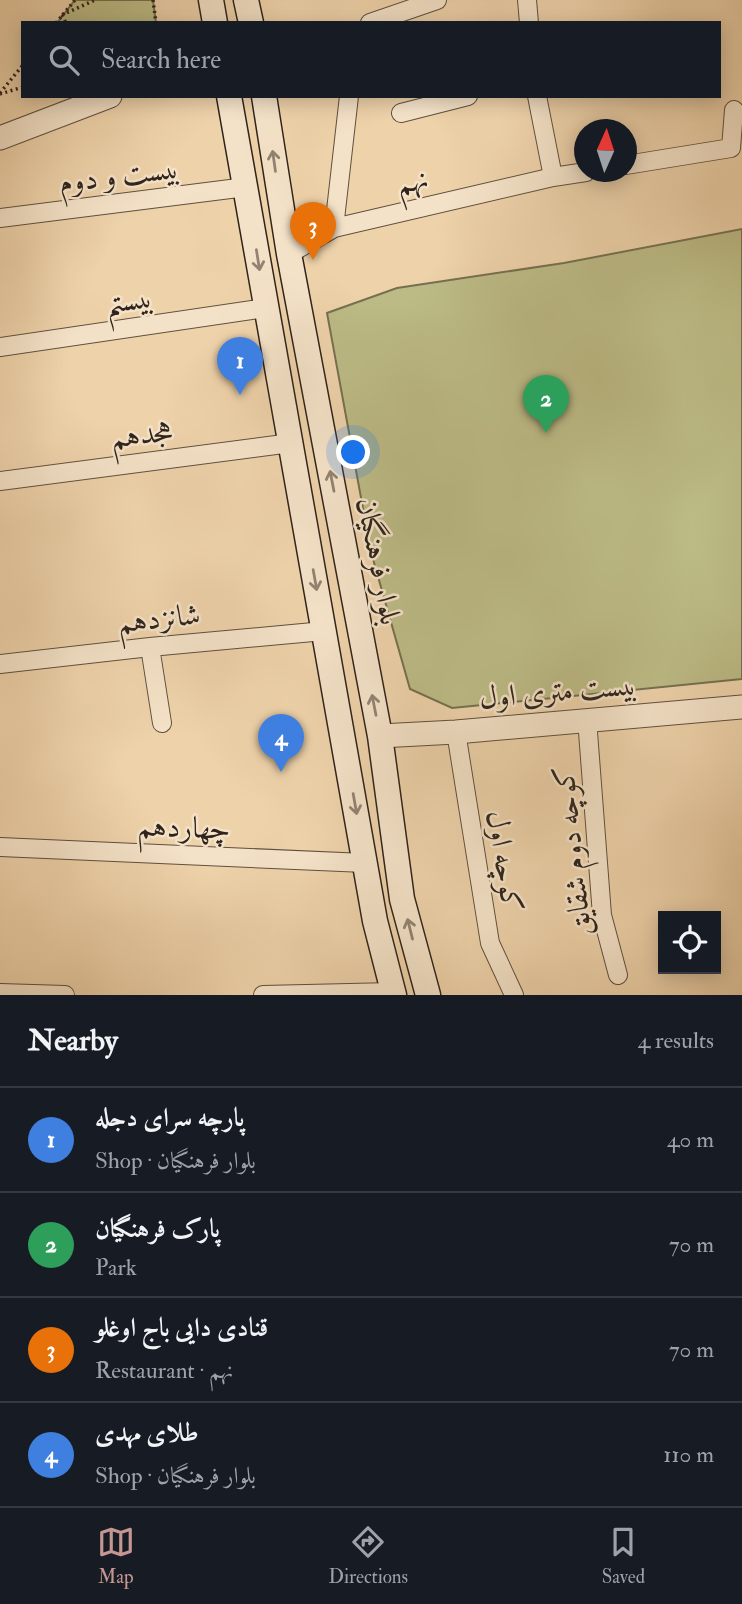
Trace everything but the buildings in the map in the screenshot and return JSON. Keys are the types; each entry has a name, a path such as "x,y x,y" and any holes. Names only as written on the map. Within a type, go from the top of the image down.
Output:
{"main road":[{"path":"211,0 215,21"},
{"path":"246,0 251,21"},
{"path":"229,98 375,921 393,994"},
{"name":"بلوار فرهنگیان","path":"264,98 289,254 380,737 402,899 428,995"},
{"path":"246,187 280,198"}],"street":[{"path":"376,21 437,0"},
{"path":"527,0 529,21"},
{"path":"0,138 105,98"},
{"path":"334,228 349,98"},
{"path":"401,113 460,98"},
{"path":"537,98 553,177"},
{"path":"637,163 731,148 734,110"},
{"name":"نهم","path":"289,254 334,228 574,174"},
{"name":"بیست و دوم","path":"0,218 246,187"},
{"name":"بیستم","path":"0,347 265,308"},
{"name":"هجدهم","path":"0,481 291,443"},
{"name":"شانزدهم","path":"0,664 324,631"},
{"path":"150,647 162,723"},
{"name":"بیست متری اول","path":"380,737 742,707"},
{"name":"کوچه دوم شقایق","path":"587,719 602,915 618,975"},
{"name":"کوچه اول","path":"456,732 490,943 514,995"},
{"name":"چهاردهم","path":"0,847 365,863"},
{"path":"0,993 65,995"},
{"path":"263,995 393,994"}],"path":[{"path":"58,21 75,0"},
{"path":"62,15 95,0"},
{"path":"153,0 156,21"},
{"path":"62,15 65,21"},
{"path":"0,94 21,68"},
{"path":"0,94 21,88"}],"shaded area":[{"path":"75,0 153,0 156,21 59,21"},
{"path":"742,229 742,679 452,708 410,689 371,552 327,313 397,288 564,263"}],"place":[{"name":"قنادی دایی باج اوغلو","path":"313,260"},
{"name":"پارچه سرای دجله","path":"240,395"},
{"name":"پارک فرهنگیان","path":"546,433"},
{"name":"طلای مهدی","path":"281,772"}]}
